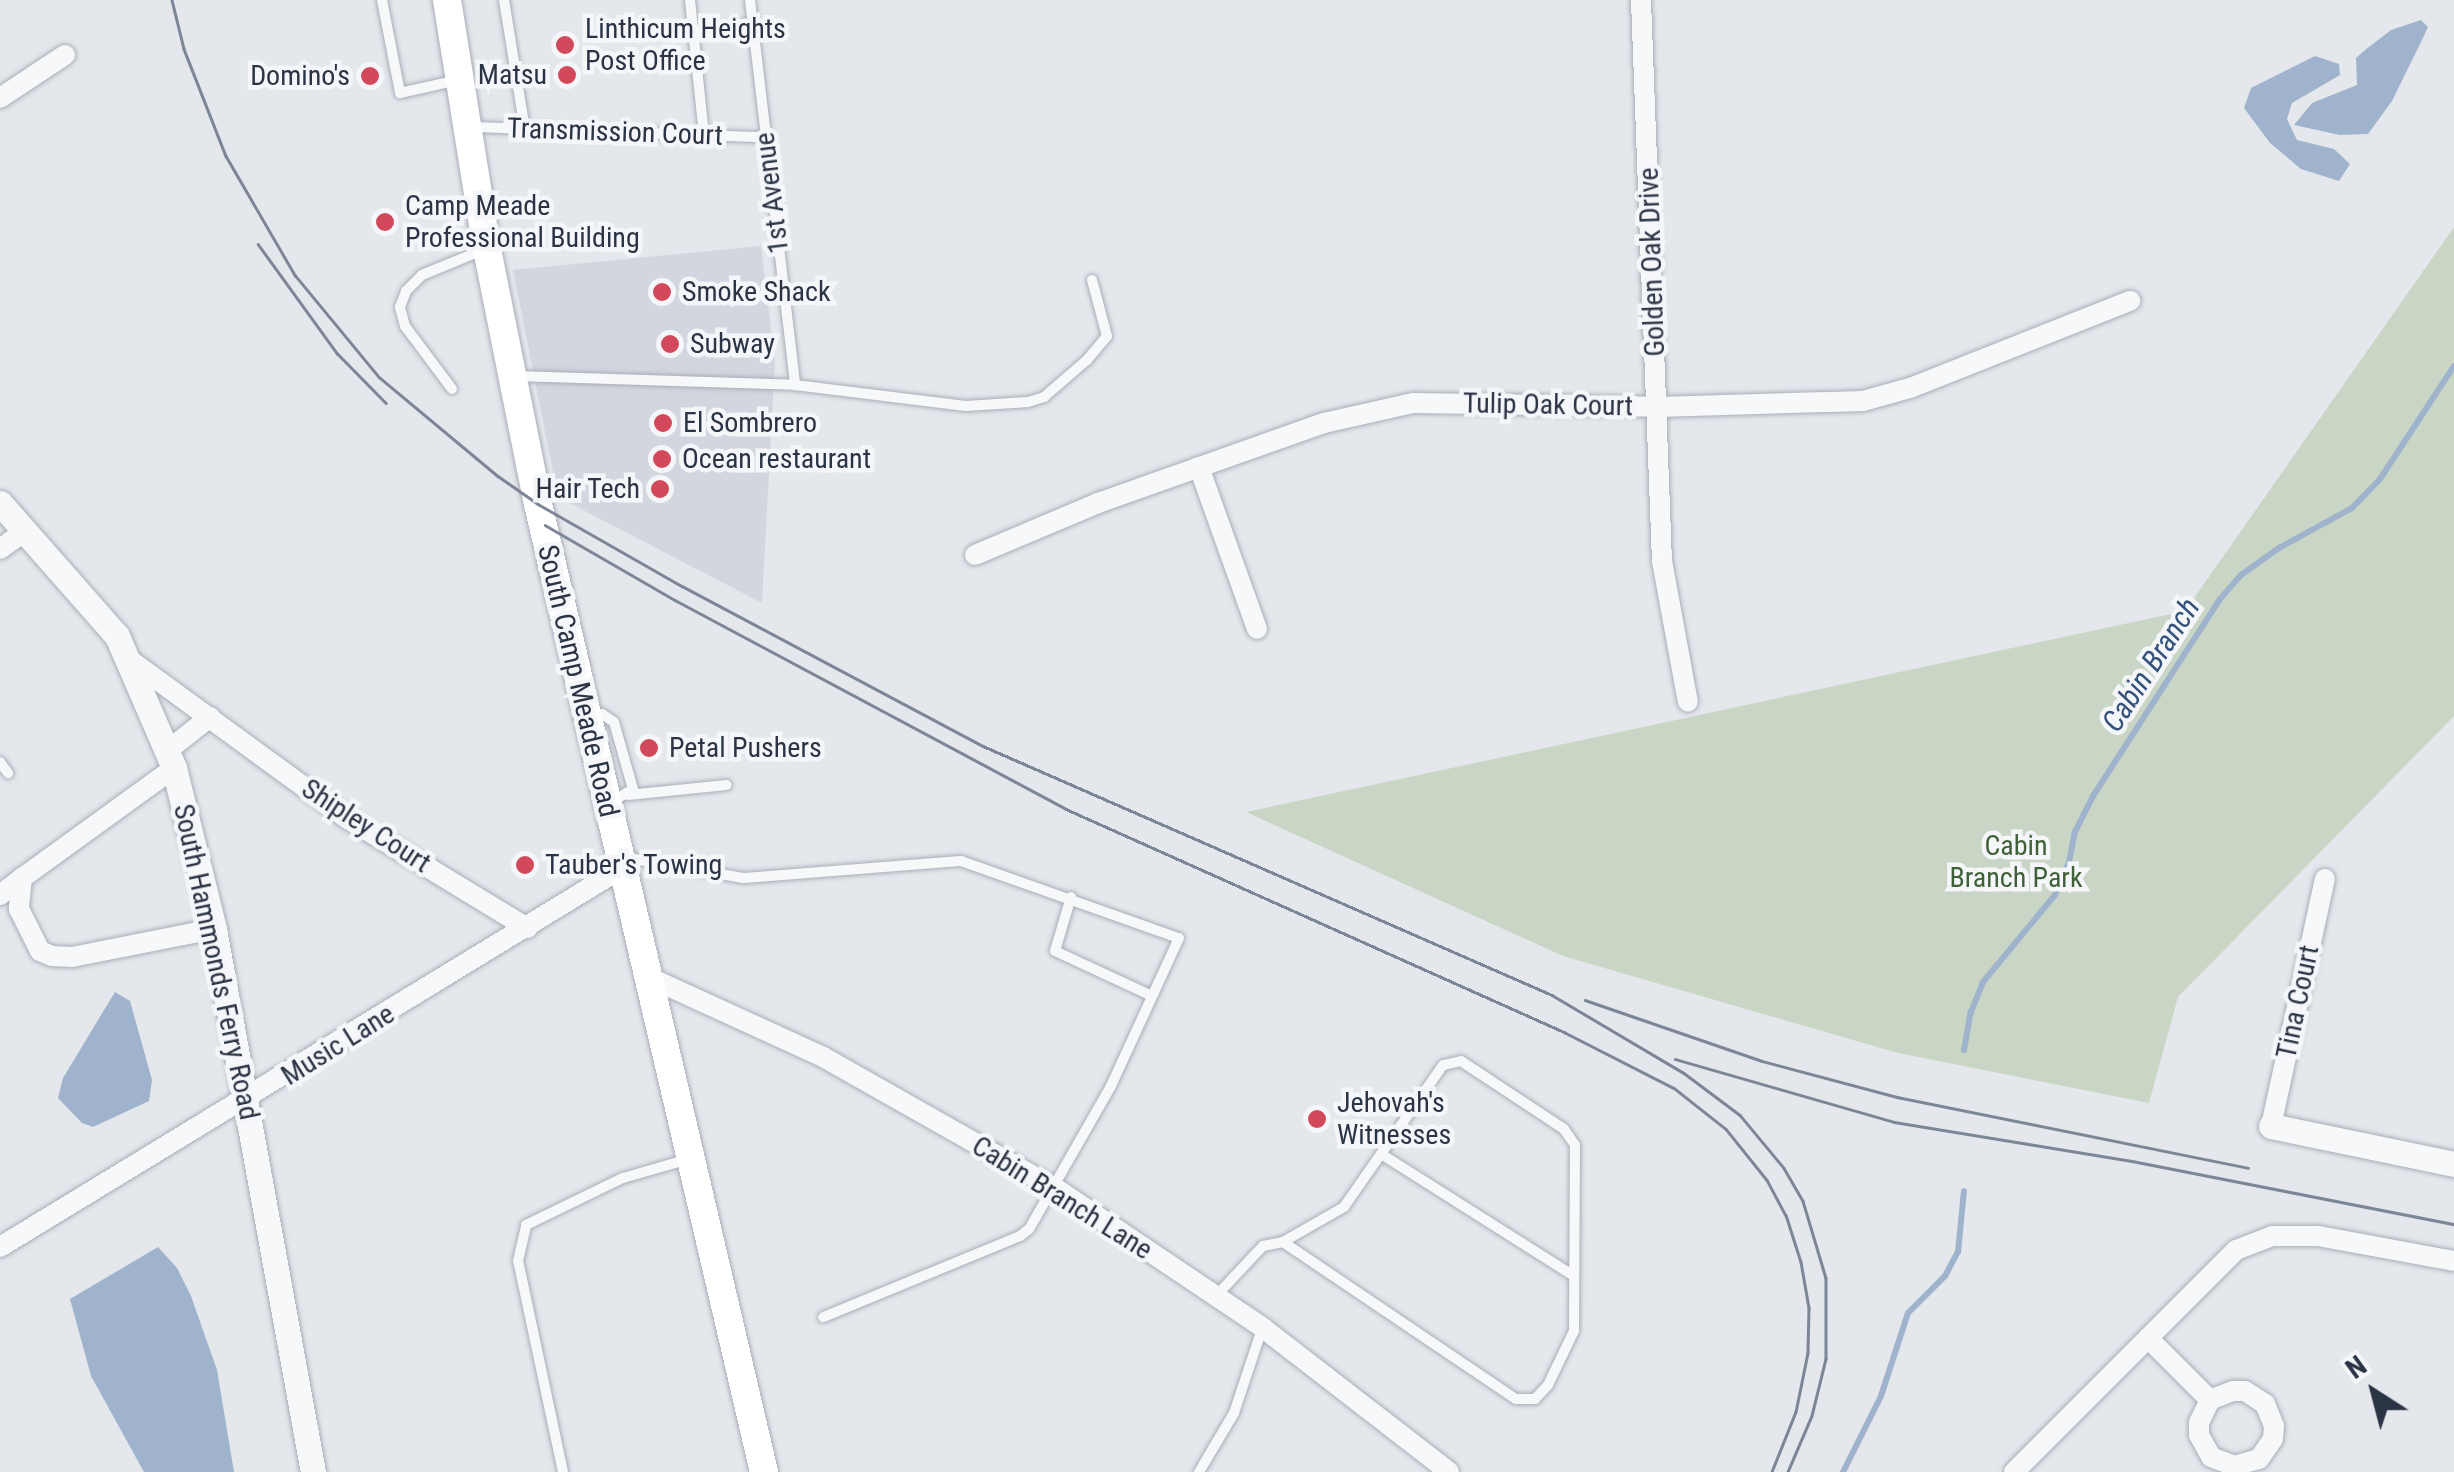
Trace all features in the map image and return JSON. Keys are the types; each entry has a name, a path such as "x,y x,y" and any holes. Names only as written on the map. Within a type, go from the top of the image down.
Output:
{"main road":[{"name":"South Camp Meade Road","path":"447,0 510,376 586,718 617,799 620,862 644,975 764,1472"}],"street":[{"name":"Golden Oak Drive","path":"1641,0 1662,561 1688,702"},
{"path":"0,98 65,55"},
{"name":"Tulip Oak Court","path":"974,555 1098,502 1324,423 1413,403 1658,407 1864,401 1925,383 2130,302"},
{"path":"1198,467 1257,628"},
{"name":"South Hammonds Ferry Road","path":"0,502 117,636 170,759 214,929 313,1472"},
{"path":"0,549 26,530"},
{"name":"Shipley Court","path":"130,660 348,818 527,928"},
{"path":"0,895 170,759 210,717"},
{"name":"Music Lane","path":"0,1247 246,1102 527,928 620,862"},
{"path":"22,878 18,909 40,951 52,956 72,957 214,929"},
{"name":"Tina Court","path":"2272,1126 2325,879"},
{"name":"Cabin Branch Lane","path":"644,975 823,1057 1055,1188 1263,1328 1449,1472"},
{"path":"2272,1126 2454,1164"},
{"path":"2014,1472 2236,1250 2272,1236 2318,1236 2454,1261"},
{"path":"2148,1338 2210,1400"}],"lane":[{"path":"382,0 400,93 459,80"},
{"path":"504,0 525,129"},
{"path":"690,0 704,134"},
{"name":"1st Avenue","path":"750,0 795,386"},
{"path":"694,32 752,24"},
{"name":"Transmission Court","path":"466,127 765,136"},
{"path":"452,389 405,326 400,308 406,291 422,275 487,249"},
{"path":"510,376 795,386 966,406 1044,397 1087,360 1107,336 1092,280"},
{"path":"0,762 8,774"},
{"path":"617,799 726,784"},
{"path":"620,862 744,878 961,862 1072,897 1179,938 1112,1086 1055,1188 1020,1236 823,1317"},
{"path":"1072,897 1055,951 1152,996"},
{"path":"1215,1296 1263,1246 1284,1242 1344,1207 1443,1065 1460,1061 1564,1129 1575,1145 1574,1330 1548,1385 1534,1398 1516,1399 1284,1242"},
{"path":"1381,1154 1574,1276"},
{"path":"562,1472 518,1261 526,1225 623,1178 690,1159"},
{"path":"1199,1472 1234,1412 1263,1328"}],"shaded area":[{"path":"761,246 775,362 762,603 558,497 513,270"}],"green space":[{"name":"Cabin Branch Park","path":"2454,227 2454,716 2178,997 2149,1103 1898,1053 1563,956 1246,812 2185,611"}],"water":[{"path":"2421,20 2428,27 2392,101 2368,134 2340,135 2294,125 2312,103 2357,85 2356,58 2365,50 2391,30"},
{"path":"2315,56 2339,64 2340,75 2292,103 2287,119 2297,140 2334,149 2350,164 2339,181 2301,169 2270,143 2244,108 2251,88"},
{"path":"115,992 130,1001 152,1080 149,1101 93,1127 82,1123 58,1098 63,1078"},
{"path":"158,1247 177,1268 191,1296 217,1370 234,1472 144,1472 91,1376 70,1299"}],"waterway":[{"name":"Cabin Branch","path":"1964,1050 1971,1012 1983,982 2055,895 2069,862 2075,832 2093,796 2220,599 2241,575 2279,548 2352,508 2380,479 2454,366"},
{"name":"Cabin Branch","path":"1843,1472 1881,1396 1908,1313 1945,1276 1958,1252 1964,1191"}],"tram line":[{"path":"172,0 184,49 226,156 295,275 379,377 498,476 538,504 682,586 983,746 1552,995 1684,1073 1740,1115 1784,1168 1803,1201 1826,1278 1826,1359 1812,1416 1788,1472"},
{"path":"258,244 337,353 386,403"},
{"path":"545,525 675,600 1066,809 1564,1032 1674,1088 1726,1129 1767,1180 1786,1215 1801,1262 1809,1308 1808,1353 1796,1412 1772,1472"},
{"path":"1585,1000 1762,1061 1897,1097 2248,1168"},
{"path":"1675,1059 1894,1122 2132,1161 2454,1224"}],"place":[{"name":"Linthicum Heights Post Office","path":"565,45"},
{"name":"Matsu","path":"567,75"},
{"name":"Domino's","path":"370,76"},
{"name":"Camp Meade Professional Building","path":"385,222"},
{"name":"Smoke Shack","path":"662,292"},
{"name":"Subway","path":"670,344"},
{"name":"El Sombrero","path":"663,423"},
{"name":"Ocean restaurant","path":"662,459"},
{"name":"Hair Tech","path":"660,489"},
{"name":"Petal Pushers","path":"649,748"},
{"name":"Tauber's Towing","path":"525,865"},
{"name":"Jehovah's Witnesses","path":"1317,1119"}]}
